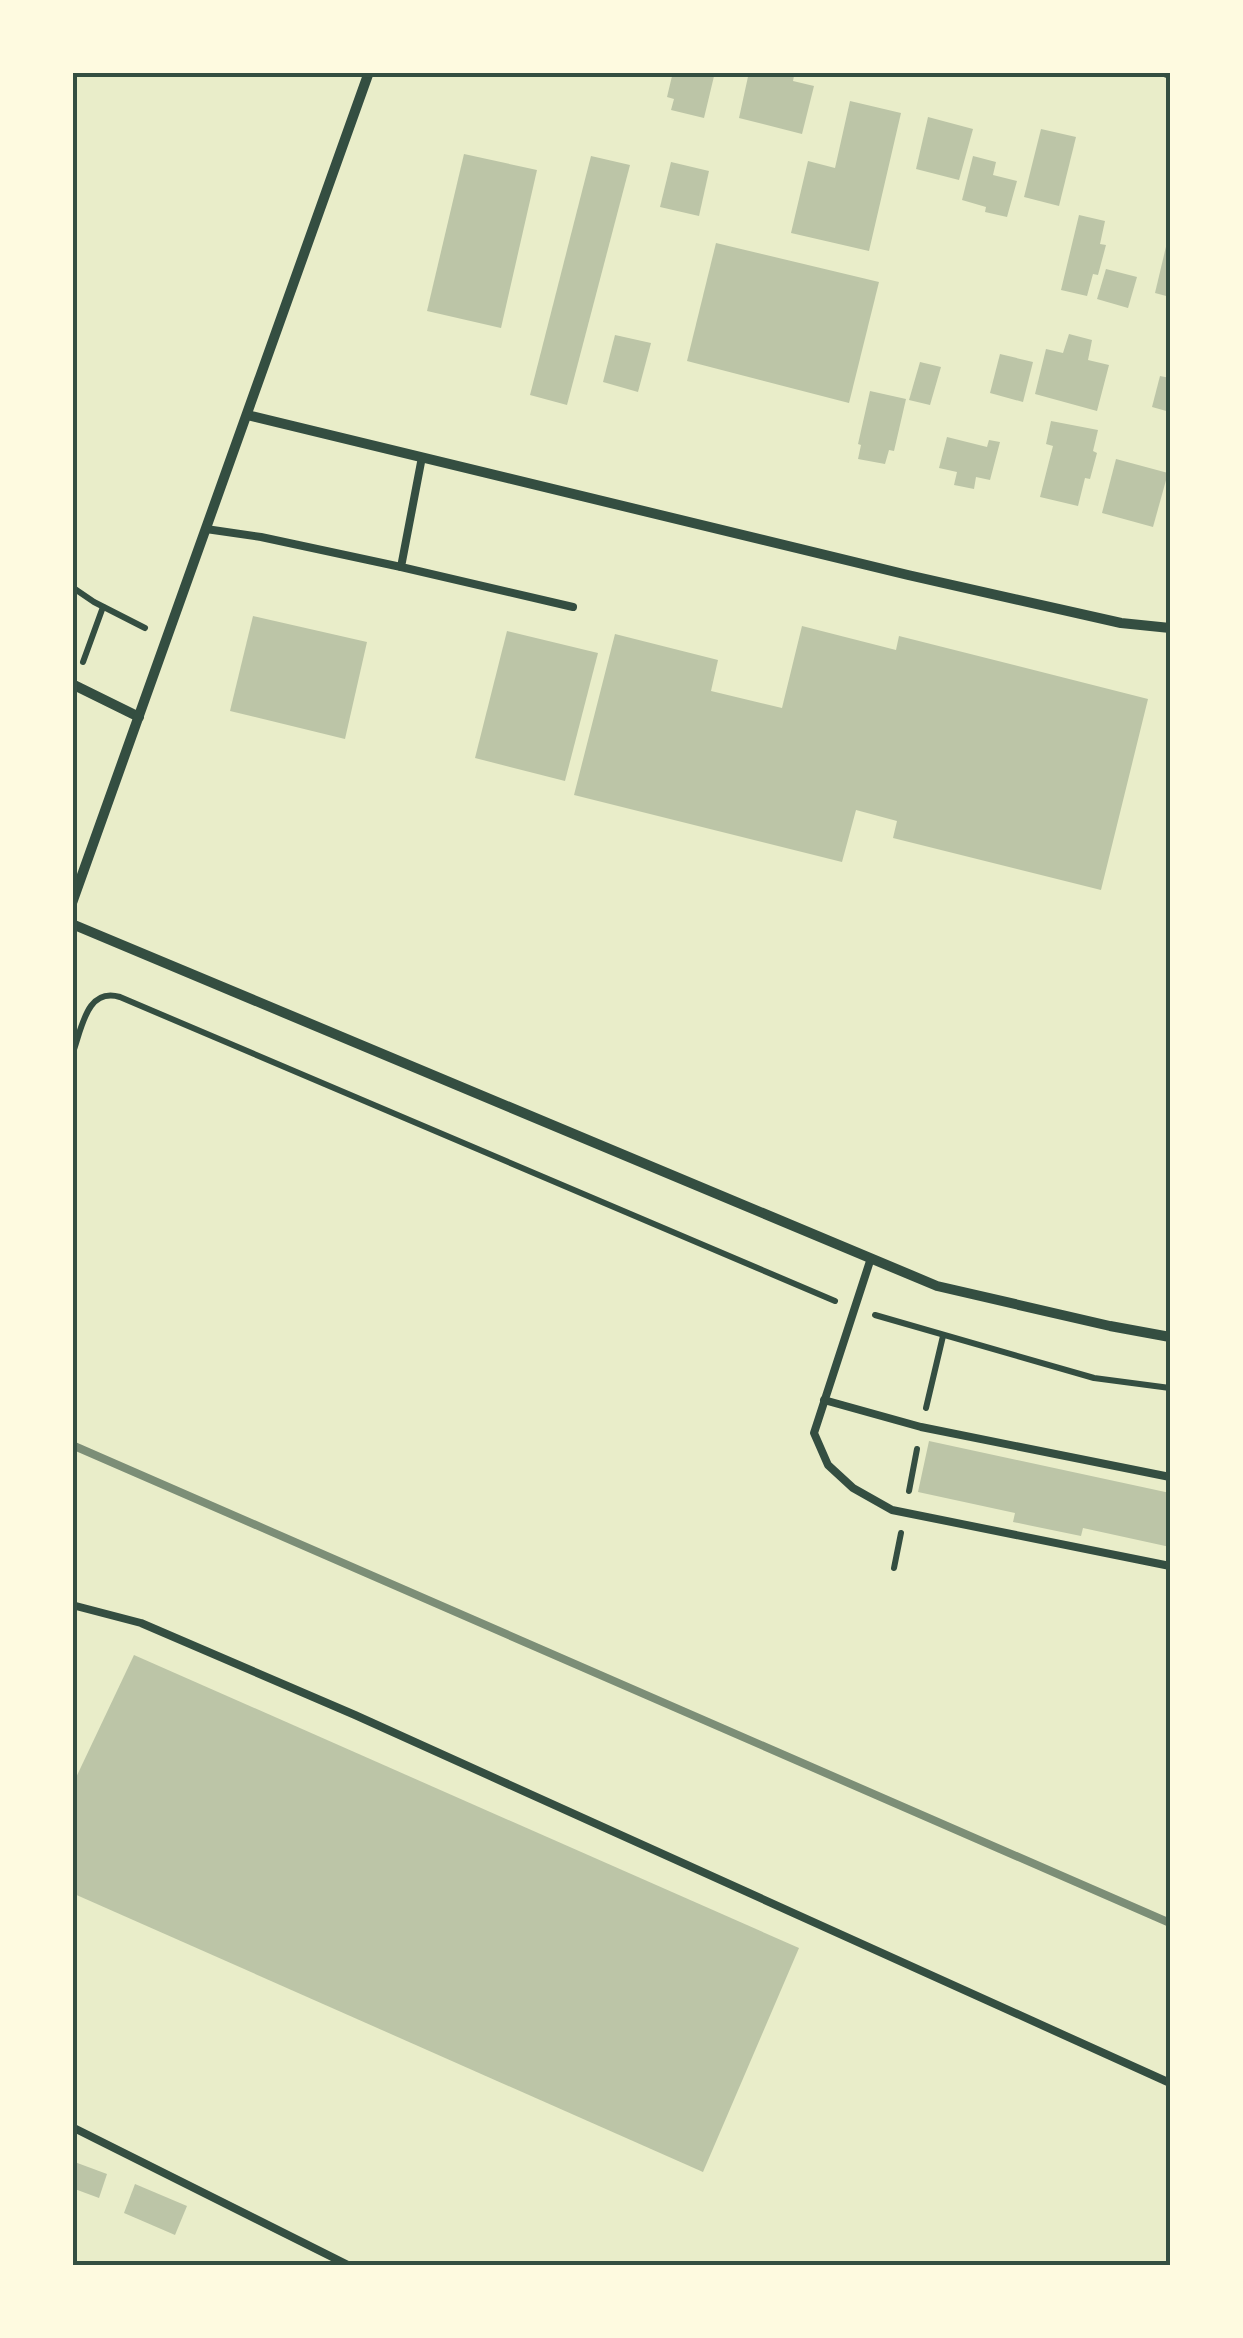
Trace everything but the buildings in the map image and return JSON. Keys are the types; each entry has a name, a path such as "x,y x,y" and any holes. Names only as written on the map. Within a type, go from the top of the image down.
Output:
{"street":[{"path":"72,902 369,72"},
{"path":"247,414 1082,614 1170,628"},
{"path":"73,685 139,716"},
{"path":"72,924 937,1286 1170,1338"}],"lane":[{"path":"401,567 422,457"},
{"path":"206,529 262,537 573,607"},
{"path":"871,1258 814,1432 828,1465 853,1488 892,1510 1170,1566"},
{"path":"824,1400 921,1427 1170,1477"},
{"path":"72,1604 141,1623 355,1714 1170,2083"},
{"path":"72,2127 350,2266"}],"path":[{"path":"72,587 167,639"},
{"path":"73,685 103,607"},
{"path":"72,1055 92,1002 101,995 120,996 854,1308 1094,1378 1170,1388"}],"railway":[{"path":"72,1445 1170,1923"}]}
